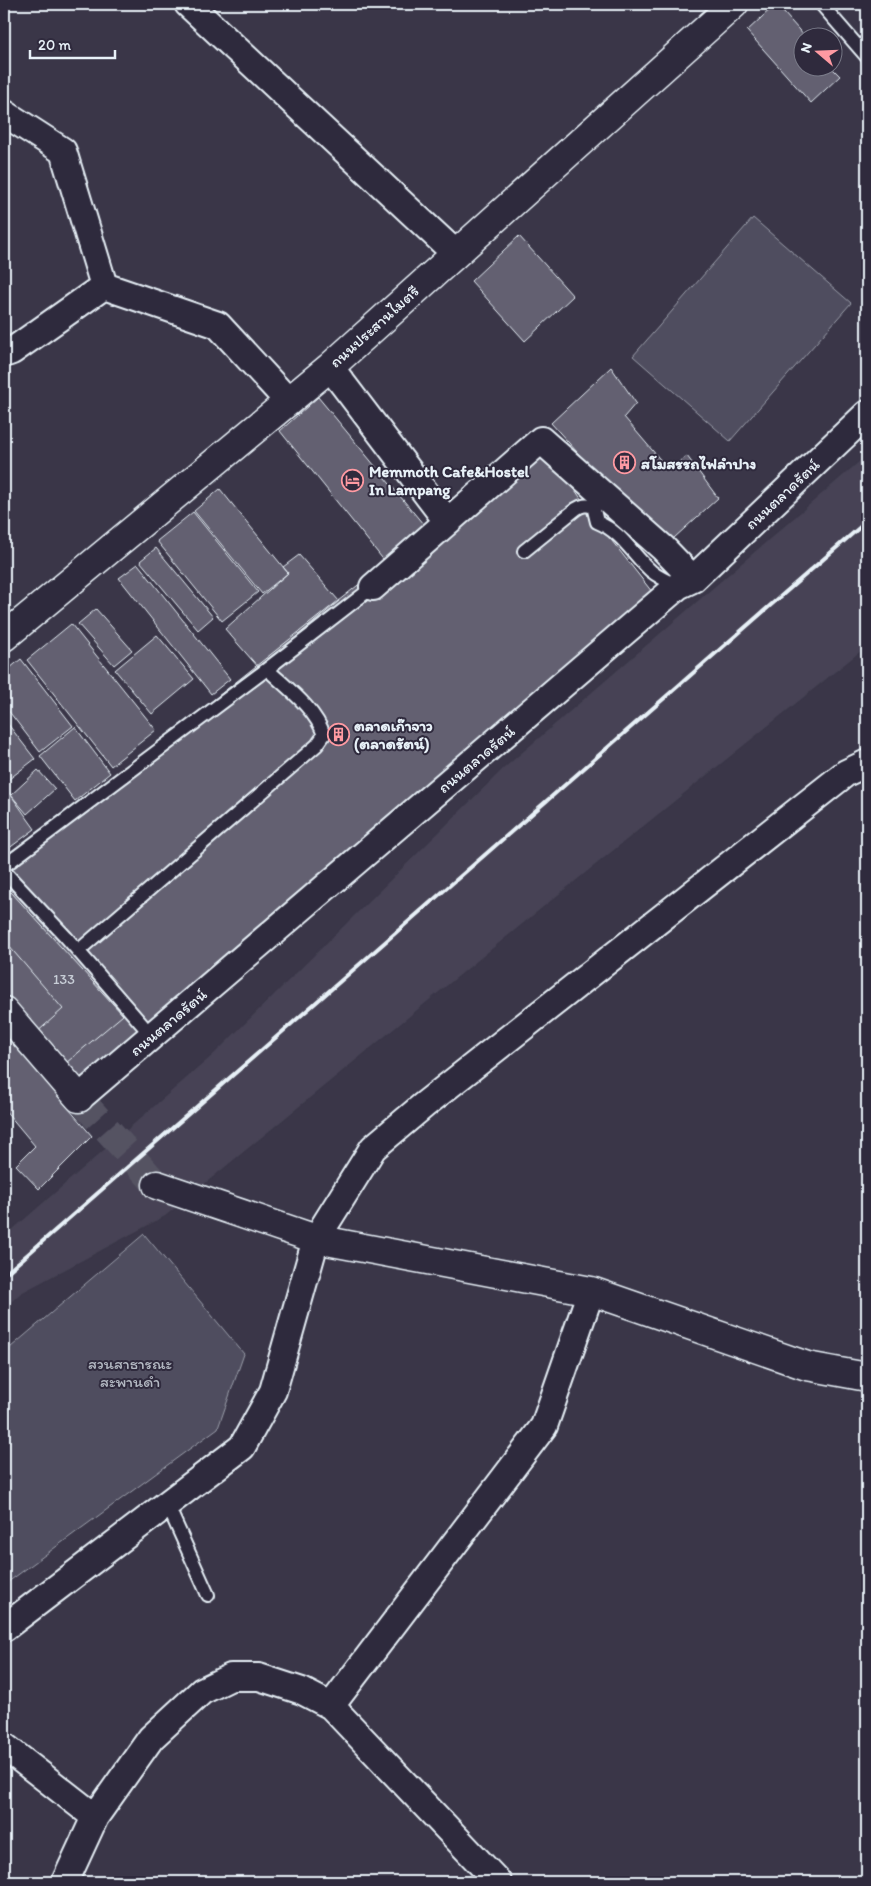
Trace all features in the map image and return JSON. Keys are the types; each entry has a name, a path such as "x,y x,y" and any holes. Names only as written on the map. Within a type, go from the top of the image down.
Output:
{"street":[{"path":"188,4 455,253"},
{"name":"ถนนประสานไมตรี","path":"4,637 330,367 734,4"},
{"path":"4,113 63,151 104,286"},
{"path":"4,354 12,351 104,286"},
{"path":"104,286 218,325 289,402"},
{"path":"330,367 447,521"},
{"name":"ถนนตลาดรัตน์","path":"78,1098 686,583 867,414"},
{"path":"372,587 541,440 663,548 686,583"},
{"path":"4,1628 242,1447 273,1391 316,1240 373,1148 846,773 867,763"},
{"path":"4,1011 78,1098"},
{"path":"157,1185 316,1240 591,1291 807,1366 867,1377"},
{"path":"331,1706 544,1426 591,1291"},
{"path":"65,1882 95,1817 151,1738 202,1691 231,1677 259,1677 302,1691 331,1706 498,1882"},
{"path":"4,1746 95,1817"}],"lane":[{"path":"821,4 867,57"},
{"path":"524,551 576,509 587,505 593,506 597,522 610,527 624,539 652,572 686,583"},
{"path":"4,866 267,669 372,587"},
{"path":"78,951 321,740 324,735 316,718 267,669"},
{"path":"4,871 78,951 152,1036"},
{"path":"167,1504 208,1595"}],"shaded area":[{"path":"867,455 867,646 538,911 165,1216 21,1293 4,1308 4,1237 213,1055 503,769"}],"green space":[{"path":"753,218 851,303 730,441 633,356"},
{"name":"สวนสาธารณะ สะพานดำ","path":"144,1234 244,1354 218,1428 4,1585 4,1353"}],"building":[{"path":"776,4 797,28 794,28 794,78 838,78 811,103 747,31"},
{"path":"519,236 573,296 525,341 471,281"},
{"name":"สโมสรรถไฟลำปาง","path":"611,367 636,403 624,417 669,470 687,456 718,498 663,548 551,423"},
{"name":"Memmoth Cafe&Hostel In Lampang","path":"318,397 428,530 386,563 280,431"},
{"name":"ตลาดเก๊าจาว (ตลาดรัตน์)","path":"541,440 597,522 660,602 79,1098 4,1011 4,866"},
{"path":"220,489 288,573 262,594 194,511"},
{"path":"193,512 258,592 222,621 157,541"},
{"path":"156,548 213,617 198,630 140,561"},
{"path":"299,555 339,601 259,668 225,629 288,573 283,567"},
{"path":"138,564 230,679 211,694 119,578"},
{"path":"96,609 132,650 114,665 78,624"},
{"path":"71,624 156,730 111,766 27,660"},
{"path":"157,635 194,679 152,714 115,670"},
{"path":"21,659 73,726 40,752 4,705 4,673"},
{"path":"4,719 35,759 4,783"},
{"path":"75,727 110,773 75,801 40,756"},
{"path":"38,770 55,789 27,814 11,795"},
{"path":"8,791 35,829 4,852 4,794"},
{"path":"11,892 123,1015 60,1068 35,1034 63,1009 8,945 4,949 4,898"},
{"path":"4,1033 92,1136 39,1189 16,1165 35,1146 4,1109"}],"tunnel":[{"path":"79,1098 157,1185"}],"railway":[{"path":"4,1275 867,521"}],"place":[{"name":"สโมสรรถไฟลำปาง","path":"625,463"},
{"name":"Memmoth Cafe&Hostel In Lampang","path":"353,480"},
{"name":"ตลาดเก๊าจาว (ตลาดรัตน์)","path":"338,734"}]}
